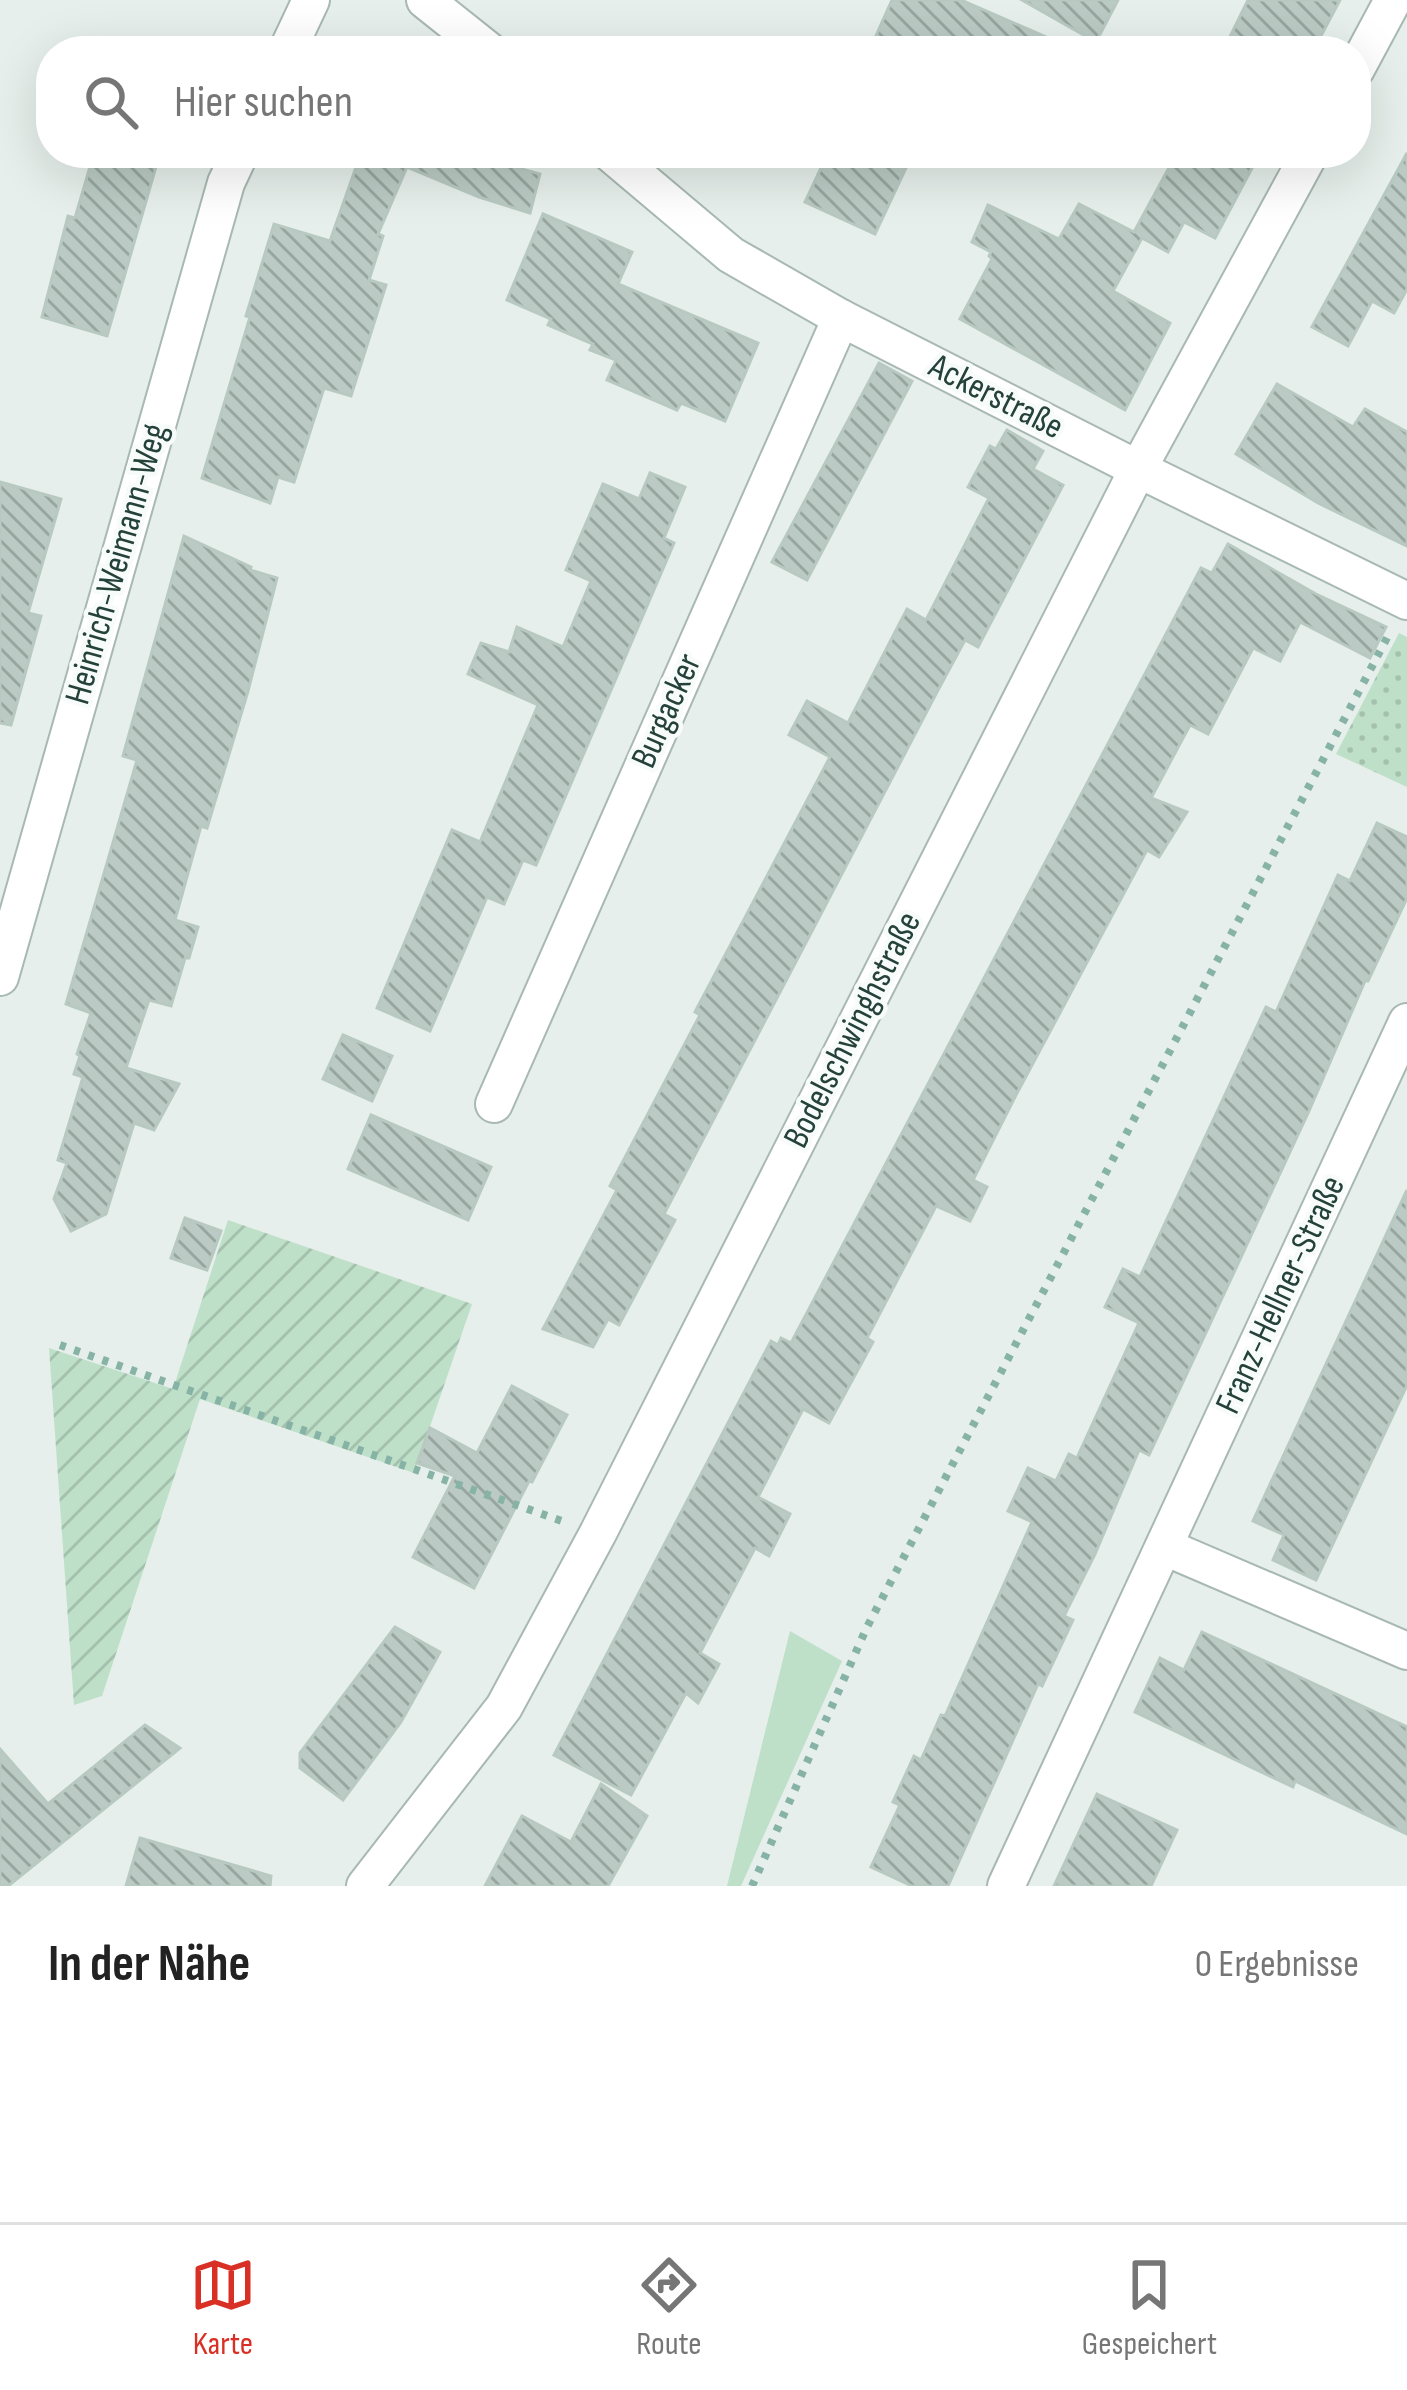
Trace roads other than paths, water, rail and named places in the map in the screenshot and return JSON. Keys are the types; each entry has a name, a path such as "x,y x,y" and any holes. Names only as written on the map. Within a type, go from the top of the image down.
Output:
{"street":[{"path":"294,36 311,0"},
{"path":"425,0 470,36"},
{"path":"1371,42 1394,0"},
{"name":"Heinrich-Weimann-Weg","path":"0,977 233,168"},
{"name":"Ackerstraße","path":"628,168 731,255 841,318 1407,601"},
{"name":"Bodelschwinghstraße","path":"365,1886 504,1707 598,1533 1138,469 1302,168"},
{"name":"Burgacker","path":"494,1104 841,318"},
{"name":"Franz-Hellner-Straße","path":"1006,1886 1404,1037"},
{"path":"1165,1547 1407,1651"}]}
